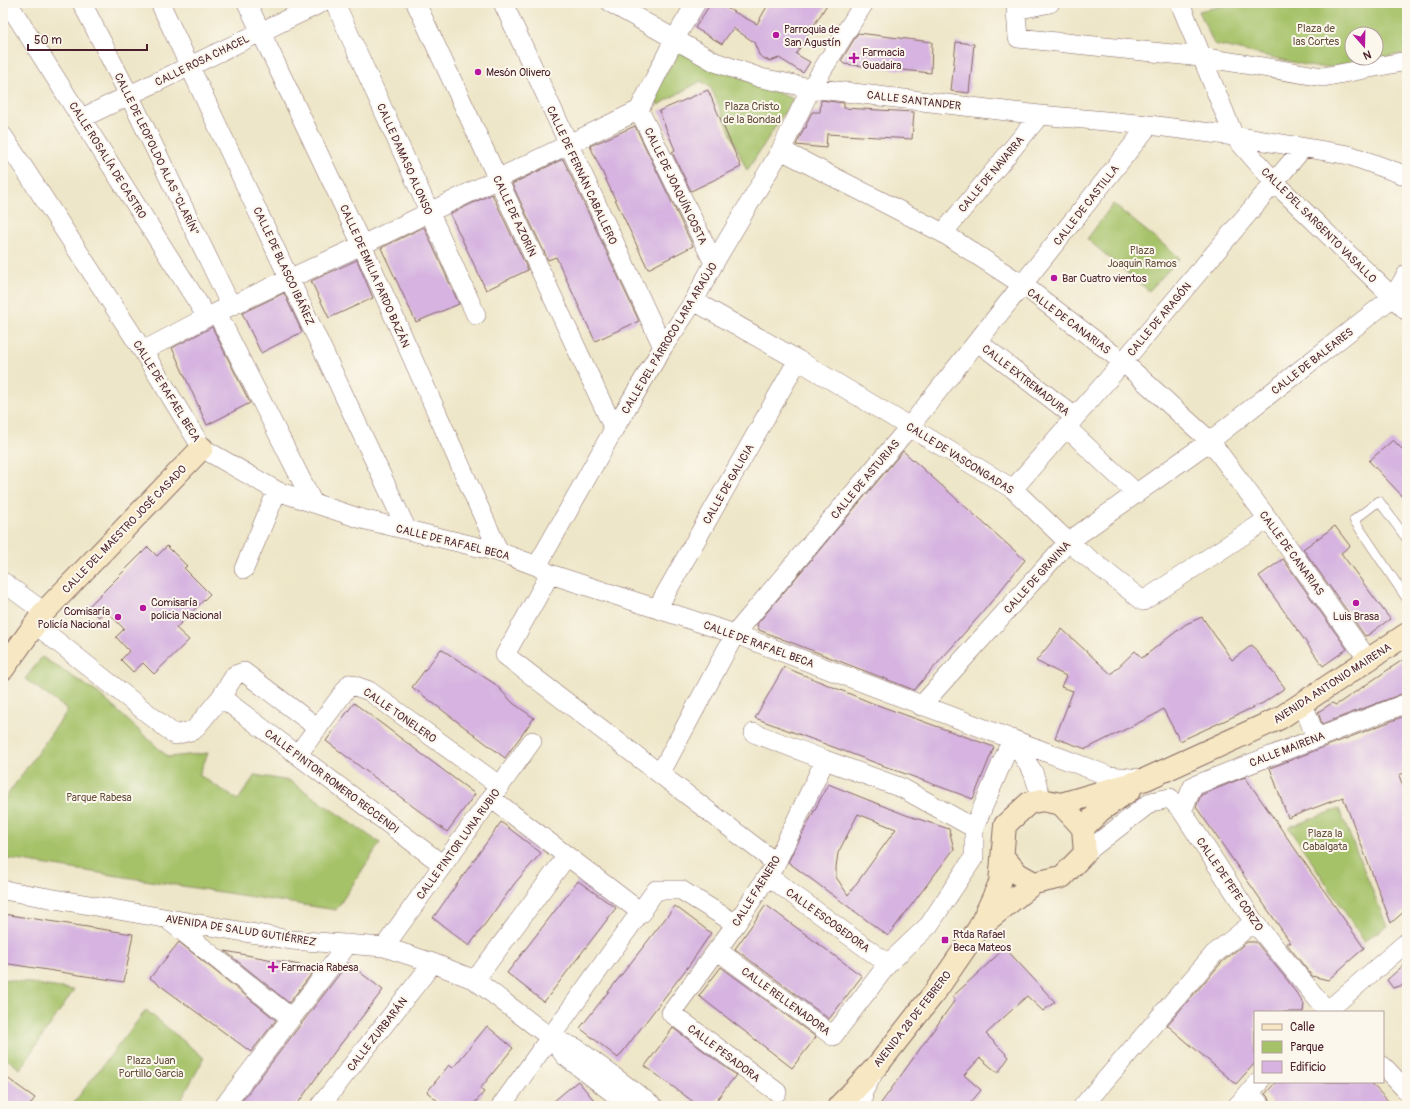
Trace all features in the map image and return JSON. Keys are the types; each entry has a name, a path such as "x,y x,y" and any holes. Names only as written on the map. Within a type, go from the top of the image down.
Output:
{"main road":[{"name":"CALLE DEL MAESTRO JOSÉ CASADO","path":"3,669 40,618 202,448"},
{"name":"AVENIDA ANTONIO MAIRENA","path":"1146,779 1280,718 1407,634"},
{"path":"1051,802 1083,828 1085,853 1062,877 1034,883 1018,874 1003,857 1005,825 1029,803 1051,802 1146,779"},
{"path":"1083,828 1101,810 1146,779"},
{"name":"AVENIDA 28 DE FEBRERO","path":"839,1106 877,1066 935,992 979,928 1000,883 1003,857"},
{"name":"AVENIDA 28 DE FEBRERO","path":"979,928 1034,883"}],"street":[{"path":"3,11 8,3"},
{"name":"CALLE ROSALÍA DE CASTRO","path":"8,3 82,118 218,312"},
{"name":"CALLE DE LEOPOLDO ALAS \"CLARÍN\"","path":"82,3 129,95 218,312 313,503"},
{"name":"CALLE DE BLASCO IBÁÑEZ","path":"160,3 407,530"},
{"name":"CALLE DE EMILIA PARDO BAZÁN","path":"247,3 362,245 499,552"},
{"name":"CALLE ROSA CHACEL","path":"82,118 260,31 321,3"},
{"name":"CALLE DAMASO ALONSO","path":"335,3 476,315"},
{"name":"CALLE DE AZORÍN","path":"416,3 614,429"},
{"name":"CALLE DE FERNÁN CABALLERO","path":"503,3 567,144 663,347"},
{"name":"CALLE SANTANDER","path":"611,3 715,62 761,78 811,88 1040,115 1149,125 1234,136 1349,155 1407,176"},
{"path":"143,351 218,312 362,245 429,211 639,110 674,40 696,3"},
{"name":"CALLE DEL PÁRROCO LARA ARAÚJO","path":"660,774 505,655 543,570 614,429 663,347 694,301 714,263 781,150 811,88 864,3"},
{"path":"1050,3 1016,10 1018,38 1201,57 1323,77 1407,61"},
{"name":"CALLE DEL SARGENTO VASALLO","path":"1180,3 1234,136 1275,183 1407,311"},
{"name":"CALLE DE JOAQUÍN COSTA","path":"639,110 714,263"},
{"name":"CALLE DE NAVARRA","path":"943,233 1040,115"},
{"name":"CALLE DE CASTILLA","path":"1023,286 1149,125"},
{"name":"CALLE DE RAFAEL BECA","path":"3,136 143,351 202,448 277,491 362,519 499,552 543,570 658,607 735,634 921,706 1109,776 1146,779"},
{"name":"CALLE DE ARAGÓN","path":"1012,489 1123,362 1304,148"},
{"name":"CALLE DE CANARIAS","path":"781,150 943,233 1023,286 1123,362 1210,441 1268,519 1368,661"},
{"name":"CALLE DE BALEARES","path":"1210,441 1393,297 1407,274"},
{"name":"CALLE DE ASTURIAS","path":"660,774 735,634 910,426 1023,286"},
{"name":"CALLE DE VASCONGADAS","path":"694,301 910,426 1012,489 1068,542 1143,601 1268,519"},
{"name":"CALLE EXTREMADURA","path":"978,342 1070,422 1136,493"},
{"name":"CALLE DE GALICIA","path":"658,607 798,360"},
{"name":"CALLE DE GRAVINA","path":"921,706 1068,542 1210,441"},
{"path":"244,569 277,491"},
{"path":"3,582 40,618 175,736 194,730 221,697 234,675 244,672 318,728"},
{"name":"CALLE TONELERO","path":"298,754 350,684 369,691 495,792 566,856 642,913"},
{"name":"CALLE PINTOR ROMERO RECCENDI","path":"221,697 443,865"},
{"name":"CALLE MAIRENA","path":"1182,811 1193,786 1407,703"},
{"path":"1303,704 1316,738"},
{"path":"754,733 902,788 974,828"},
{"path":"1012,739 1051,802"},
{"path":"888,964 929,925 974,857 974,828 1012,739"},
{"name":"CALLE PINTOR LUNA RUBIO","path":"384,947 532,741"},
{"name":"CALLE FAENERO","path":"671,1013 736,924 772,869 825,760"},
{"name":"CALLE ESCOGEDORA","path":"660,774 772,869 808,905 888,964"},
{"name":"CALLE DE PEPE CORZO","path":"1085,853 1151,802 1170,798 1182,811 1254,922 1326,1011"},
{"path":"475,980 566,856"},
{"name":"AVENIDA DE SALUD GUTIÉRREZ","path":"3,890 291,940 384,947 433,963 475,980 552,1038 576,1048 653,1106"},
{"path":"501,1106 642,913 656,890 681,890 736,924"},
{"path":"166,918 291,1018"},
{"path":"1083,1106 1214,954 1254,922"},
{"path":"1328,1011 1407,942"},
{"path":"224,1106 348,944"},
{"name":"CALLE RELLENADORA","path":"717,950 833,1036 888,964"},
{"name":"CALLE ZURBARÁN","path":"320,1106 433,963"},
{"name":"CALLE PESADORA","path":"671,1013 777,1092"},
{"name":"AVENIDA DE SALUD GUTIÉRREZ","path":"552,1038 565,1056 630,1106"},
{"path":"862,1106 863,1092 877,1066"},
{"path":"1384,1067 1407,1091"},
{"path":"1248,1093 1261,1106"}],"lane":[{"path":"1407,539 1379,501 1354,520 1407,599"}],"green space":[{"name":"Plaza de las Cortes","path":"1237,3 1407,3 1407,53 1384,57 1384,26 1344,26 1344,65 1331,67 1314,67 1214,44 1199,11"},
{"name":"Plaza Cristo de la Bondad","path":"679,52 793,99 747,171 711,88 701,81 658,105 653,94"},
{"name":"Plaza Joaquin Ramos","path":"1113,204 1180,258 1149,291 1087,239"},
{"name":"Parque Rabesa","path":"42,657 98,693 168,757 208,753 199,775 238,800 255,775 290,781 380,843 336,910 3,858 3,801 68,710 25,679"},
{"name":"Plaza la Cabalgata","path":"1339,809 1387,926 1364,941 1289,827"},
{"path":"3,979 74,990 20,1069 3,1056"},
{"name":"Plaza Juan Portillo Garcia","path":"146,1010 204,1058 178,1106 71,1106"}],"building":[{"name":"Parroquia de San Agustín","path":"711,3 717,3 757,24 769,3 828,3 796,54 810,62 803,73 779,58 770,61 765,59 759,55 754,42 733,28 722,44 695,28"},
{"path":"858,33 932,42 931,73 844,64 841,61"},
{"path":"956,42 974,44 969,93 951,91"},
{"path":"708,90 741,167 691,191 672,152 675,150 659,111"},
{"path":"821,100 844,103 844,108 914,112 912,139 827,134 826,148 796,145 804,128 806,128 812,112 820,112"},
{"path":"635,126 693,246 648,269 590,146"},
{"path":"563,159 639,321 595,341 556,257 548,260 512,184"},
{"path":"492,194 528,270 486,290 450,214"},
{"path":"424,227 459,304 416,322 381,248"},
{"path":"357,260 373,298 329,318 311,281"},
{"path":"284,293 302,332 261,353 242,313"},
{"path":"212,327 250,403 207,425 172,348"},
{"path":"1393,440 1407,454 1407,501 1369,461"},
{"path":"903,451 1025,560 982,613 914,690 759,630 757,624"},
{"path":"1335,526 1350,546 1341,553 1390,619 1365,636 1303,549"},
{"name":"Comisaría policia Nacional","path":"167,546 187,566 184,568 210,594 176,628 189,640 154,674 143,663 133,672 121,660 129,651 116,637 124,629 106,610 99,617 88,607 148,547 157,556"},
{"path":"1283,559 1347,649 1323,666 1259,576"},
{"path":"1202,617 1232,660 1252,645 1285,688 1263,703 1180,741 1163,709 1086,749 1055,738 1073,691 1061,687 1066,676 1036,661 1062,629 1111,674 1135,651 1142,658 1186,624"},
{"path":"441,649 495,684 513,703 534,718 505,758 412,687"},
{"path":"1407,657 1407,692 1322,724 1318,712 1332,703 1336,705"},
{"path":"784,667 872,703 994,747 973,799 755,718"},
{"path":"354,703 475,794 447,832 326,741"},
{"path":"1407,715 1407,772 1399,775 1407,798 1407,909 1391,923 1343,797 1288,818 1270,768"},
{"path":"1245,777 1364,948 1328,980 1312,976 1286,943 1291,943 1196,807 1201,795"},
{"path":"828,784 906,815 949,829 954,849 888,936 788,862","holes":["858,814 896,829 848,895 836,877 836,867 838,853"]},
{"path":"501,822 541,853 515,883 469,946 433,918"},
{"path":"578,881 616,908 544,1002 507,973"},
{"path":"766,905 862,976 829,1019 735,949"},
{"path":"675,906 711,933 690,964 618,1058 580,1028"},
{"path":"3,914 133,934 124,982 3,963"},
{"path":"179,942 276,1020 251,1052 150,978"},
{"path":"1247,942 1256,942 1288,981 1304,1004 1303,1011 1254,1011 1254,1064 1236,1084 1167,1025 1222,962"},
{"path":"1005,948 1055,1002 1043,1011 1027,996 986,1034 1009,1057 998,1073 980,1058 964,1075 981,1090 968,1106 879,1106 955,1000 952,997"},
{"path":"225,951 316,968 289,1003"},
{"path":"1407,962 1407,984 1393,988 1387,980"},
{"path":"348,963 383,990 336,1050 296,1106 238,1106"},
{"path":"721,967 816,1037 792,1068 699,996"},
{"path":"487,1026 513,1048 480,1089 484,1092 472,1106 444,1106 427,1092 449,1065 453,1068"},
{"path":"673,1028 736,1075 712,1106 699,1106 645,1066"},
{"path":"3,1075 35,1098 29,1106 3,1106"},
{"path":"578,1081 599,1106 548,1106"},
{"path":"1275,1083 1371,1083 1393,1106 1272,1106 1270,1099 1265,1094"}],"place":[{"name":"Parroquia de San Agustín","path":"776,35"},
{"name":"Farmacia Guadaira","path":"854,58"},
{"name":"Mesón Olivero","path":"478,72"},
{"name":"Bar Cuatro vientos","path":"1054,278"},
{"name":"Luis Brasa","path":"1356,603"},
{"name":"Comisaría policia Nacional","path":"143,608"},
{"name":"Comisaría Policía Nacional","path":"118,617"},
{"name":"Rtda Rafael Beca Mateos","path":"945,940"},
{"name":"Farmacia Rabesa","path":"273,967"}]}
